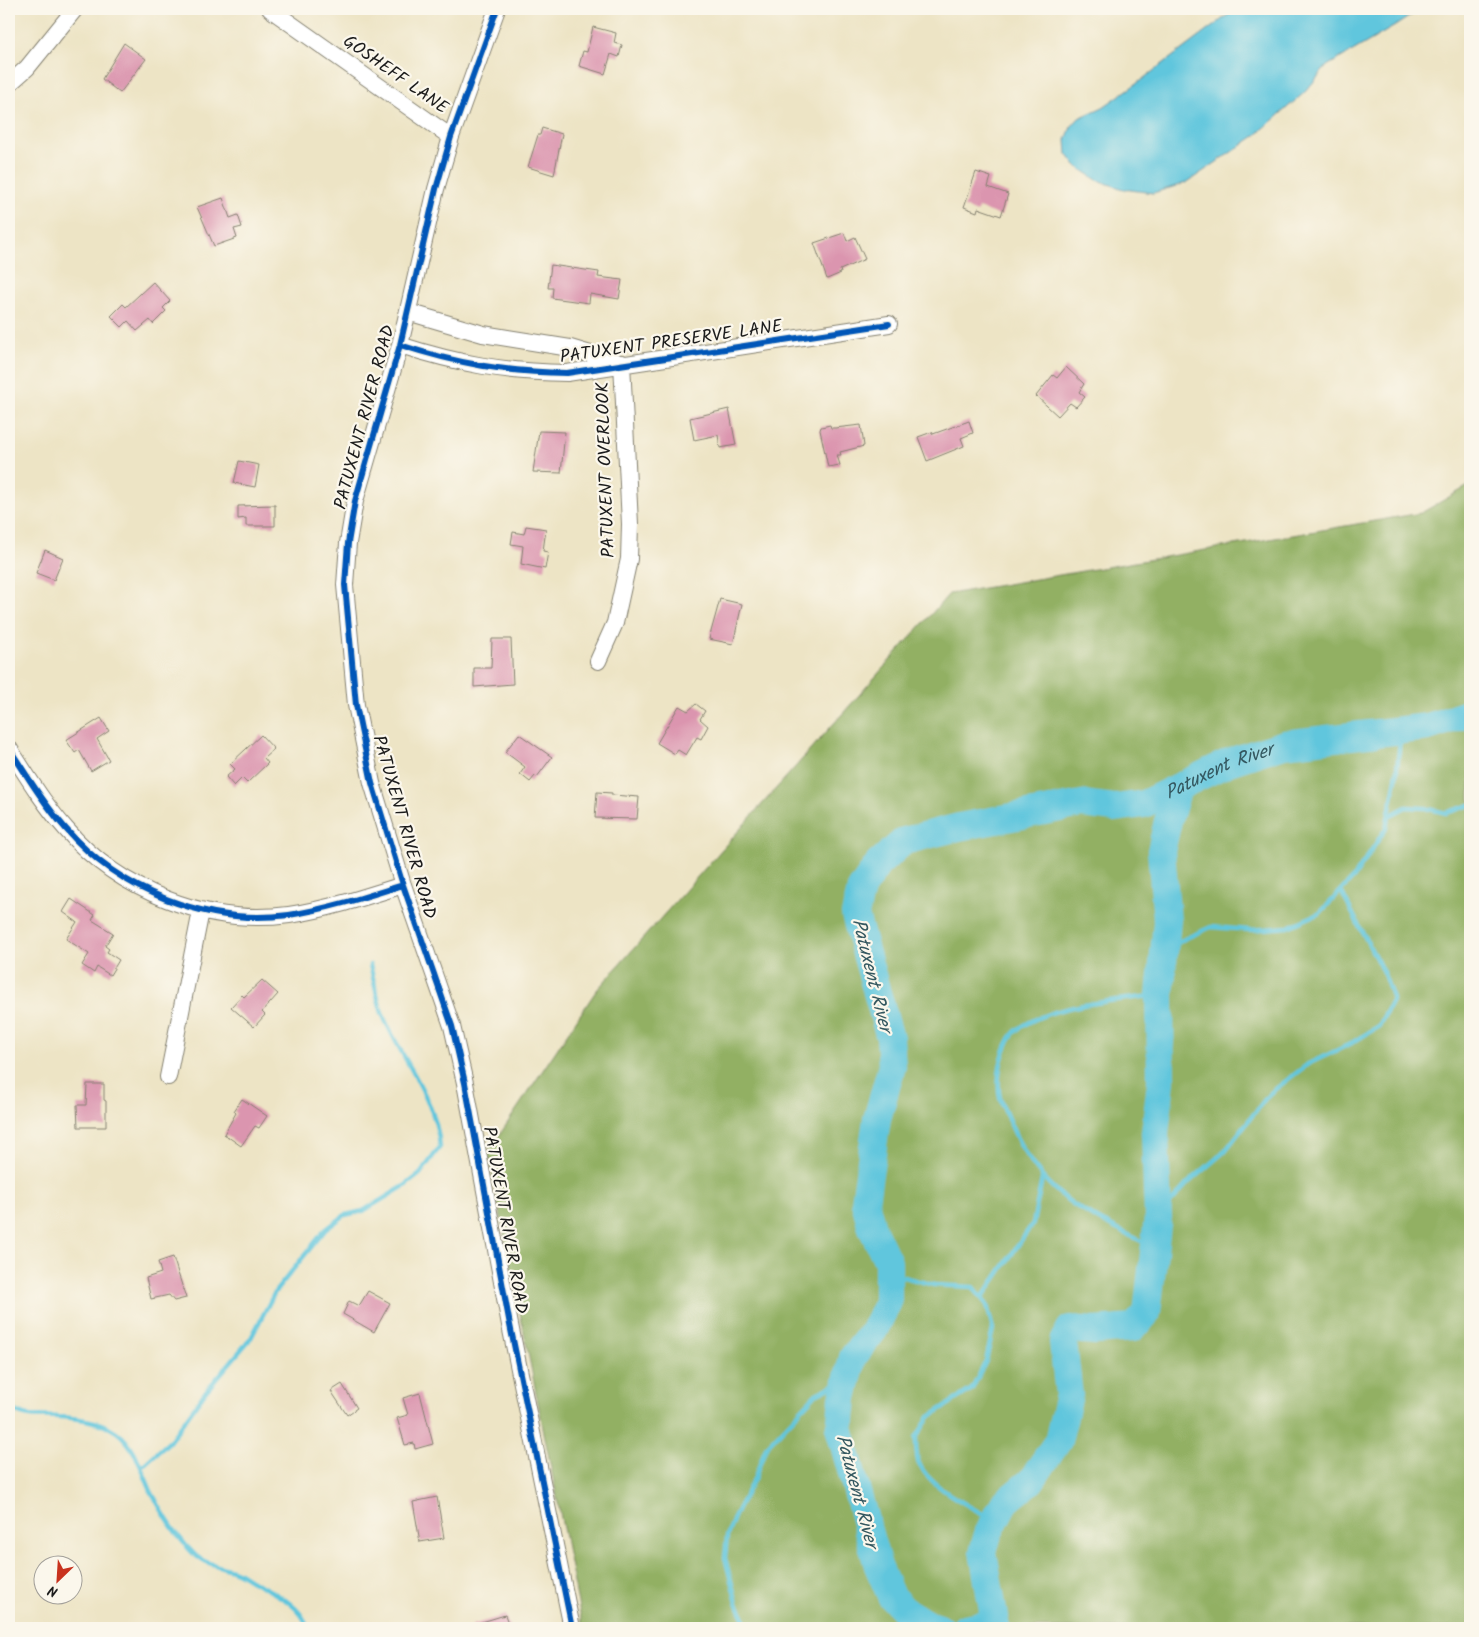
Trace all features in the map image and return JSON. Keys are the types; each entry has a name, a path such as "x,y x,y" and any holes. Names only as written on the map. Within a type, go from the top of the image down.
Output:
{"street":[{"path":"9,84 27,68 75,9"},
{"name":"GOSHEFF LANE","path":"270,9 451,137"},
{"name":"PATUXENT RIVER ROAD","path":"497,9 451,137 436,189 400,346 355,501 348,543 345,585 356,705 372,783 403,885 452,1026 466,1083 510,1325 572,1628"},
{"name":"PATUXENT PRESERVE LANE","path":"408,312 483,334 570,348 622,363"},
{"name":"PATUXENT PRESERVE LANE","path":"400,346 442,359 484,368 524,372 567,373 622,363 889,324"},
{"name":"PATUXENT OVERLOOK","path":"598,662 615,623 629,559 630,524 622,363"},
{"path":"9,748 48,806 89,853 142,888 169,901 201,911 248,916 287,915 325,909 403,885"},
{"path":"168,1077 201,911"}],"green space":[{"path":"1470,485 1470,1628 583,1628 488,1152 596,991 949,594 1421,513"}],"water":[{"path":"1236,9 1421,9 1327,66 1305,92 1255,136 1186,183 1153,193 1123,189 1097,180 1076,166 1067,154 1066,140 1071,127 1079,118 1103,107"}],"building":[{"path":"593,27 616,33 614,43 622,45 619,57 611,54 605,74 579,66 583,51 587,52"},
{"path":"124,43 146,59 120,93 102,79"},
{"path":"542,128 562,134 554,175 528,167"},
{"path":"976,172 991,177 988,187 1008,194 1001,216 978,208 977,212 964,207"},
{"path":"223,198 230,218 238,215 242,227 234,229 237,238 214,246 197,207"},
{"path":"844,233 847,241 855,237 865,259 840,270 841,273 827,279 814,243"},
{"path":"551,265 599,272 598,277 622,280 619,299 590,294 589,303 552,298 553,288 548,288"},
{"path":"153,282 170,301 163,308 166,311 153,324 150,320 137,331 128,321 122,327 111,316 123,304 126,307"},
{"path":"1066,367 1084,384 1079,392 1085,397 1076,407 1070,403 1058,416 1036,396 1053,375 1057,378"},
{"path":"729,409 736,445 720,448 718,435 694,440 690,418"},
{"path":"969,421 973,433 961,438 964,446 927,461 918,437 932,432 933,434"},
{"path":"830,425 831,428 835,428 861,425 864,446 840,452 841,455 837,455 840,465 828,467 820,430 821,427"},
{"path":"539,431 565,432 561,473 533,472"},
{"path":"239,461 259,465 255,487 234,483"},
{"path":"275,505 275,526 246,526 246,518 238,519 238,506"},
{"path":"526,526 546,529 543,551 548,552 545,569 521,564 523,546 511,544 513,532 524,534"},
{"path":"45,550 63,558 54,580 36,573"},
{"path":"720,599 742,604 733,644 709,639"},
{"path":"492,639 511,639 513,684 474,687 474,668 491,668"},
{"path":"696,704 705,711 700,719 708,726 701,739 697,737 686,755 678,750 675,754 657,743 679,706 688,711"},
{"path":"101,718 109,731 97,739 109,760 91,771 79,750 75,753 66,740"},
{"path":"519,734 552,757 537,777 535,776 530,782 520,774 525,767 505,752"},
{"path":"261,735 274,749 264,758 268,763 247,783 242,778 234,786 226,777 235,769 230,764"},
{"path":"597,792 639,797 637,819 595,818"},
{"path":"71,899 95,915 92,920 113,933 105,946 109,949 107,952 119,960 110,975 97,967 94,973 82,965 89,954 66,939 77,922 63,912"},
{"path":"262,980 278,994 262,1012 265,1015 254,1027 231,1007 242,995 244,997"},
{"path":"87,1084 104,1084 106,1127 78,1127 77,1105 86,1105"},
{"path":"242,1099 267,1116 259,1128 255,1126 241,1146 224,1134 236,1113 234,1111"},
{"path":"173,1257 186,1298 174,1301 169,1295 151,1299 146,1278 161,1273 158,1262"},
{"path":"368,1291 390,1303 374,1332 343,1314 349,1301 359,1306"},
{"path":"342,1384 357,1408 347,1415 331,1391"},
{"path":"420,1393 433,1444 415,1449 414,1443 405,1445 397,1418 408,1415 403,1398"},
{"path":"437,1497 444,1538 420,1542 413,1502"},
{"path":"505,1615 510,1628 473,1628 472,1625"}],"waterway":[{"name":"Patuxent River","path":"940,1628 925,1623 904,1610 891,1596 878,1566 840,1431 843,1398 853,1357 874,1330 888,1302 888,1262 872,1228 865,1202 877,1119 892,1066 890,1038 855,915 861,889 878,864 904,841 959,827 1082,804 1115,808 1144,804 1229,762 1284,744 1428,727 1470,713"},
{"path":"1164,953 1184,939 1211,927 1250,930 1288,927 1320,913 1354,877 1386,828 1396,779 1401,730"},
{"path":"996,1628 983,1552 988,1534 1004,1503 1031,1481 1058,1441 1069,1395 1063,1342 1070,1329 1095,1331 1133,1328 1147,1313 1158,1217 1155,1133 1161,1082 1160,995 1167,921 1161,851 1178,788"},
{"path":"1389,816 1406,807 1425,808 1446,813 1470,805"},
{"path":"1158,1217 1188,1183 1225,1151 1269,1094 1308,1064 1350,1044 1379,1026 1393,999 1384,974 1341,891"},
{"path":"141,1467 169,1442 206,1391 251,1338 275,1292 325,1230 345,1215 363,1211 406,1185 420,1174 440,1147 432,1111 425,1094 389,1030 382,1013 370,965"},
{"path":"1150,1245 1086,1212 1067,1200 1051,1186 1036,1169 1023,1149 1003,1106 999,1083 1002,1057 1007,1044 1017,1030 1032,1021 1048,1014 1085,1005 1160,995"},
{"path":"982,1298 1033,1223 1042,1179"},
{"path":"888,1273 934,1285 973,1287 987,1305 993,1329 986,1361 972,1389 929,1417 916,1438 916,1447 918,1461 923,1470 940,1488 995,1521"},
{"path":"749,1628 737,1603 725,1558 727,1536 735,1515 755,1477 766,1447 816,1394 848,1378"},
{"path":"9,1406 27,1416 65,1417 92,1421 118,1433 131,1447 151,1491 175,1532 187,1547 202,1560 237,1572 285,1600 299,1612 308,1628"},
{"name":"Patuxent River","path":"964,1628 981,1625 994,1628"}],"cycle path":[{"path":"497,9 451,137 436,189 400,345 355,501 348,543 345,585 356,705 372,783 403,885 452,1026 465,1083 510,1325 572,1628"},
{"path":"400,345 482,366 523,371 567,373 889,324"},
{"path":"9,748 50,810 87,851 112,870 138,886 167,899 197,909 227,915 258,917 289,915 318,909 403,885"}]}
